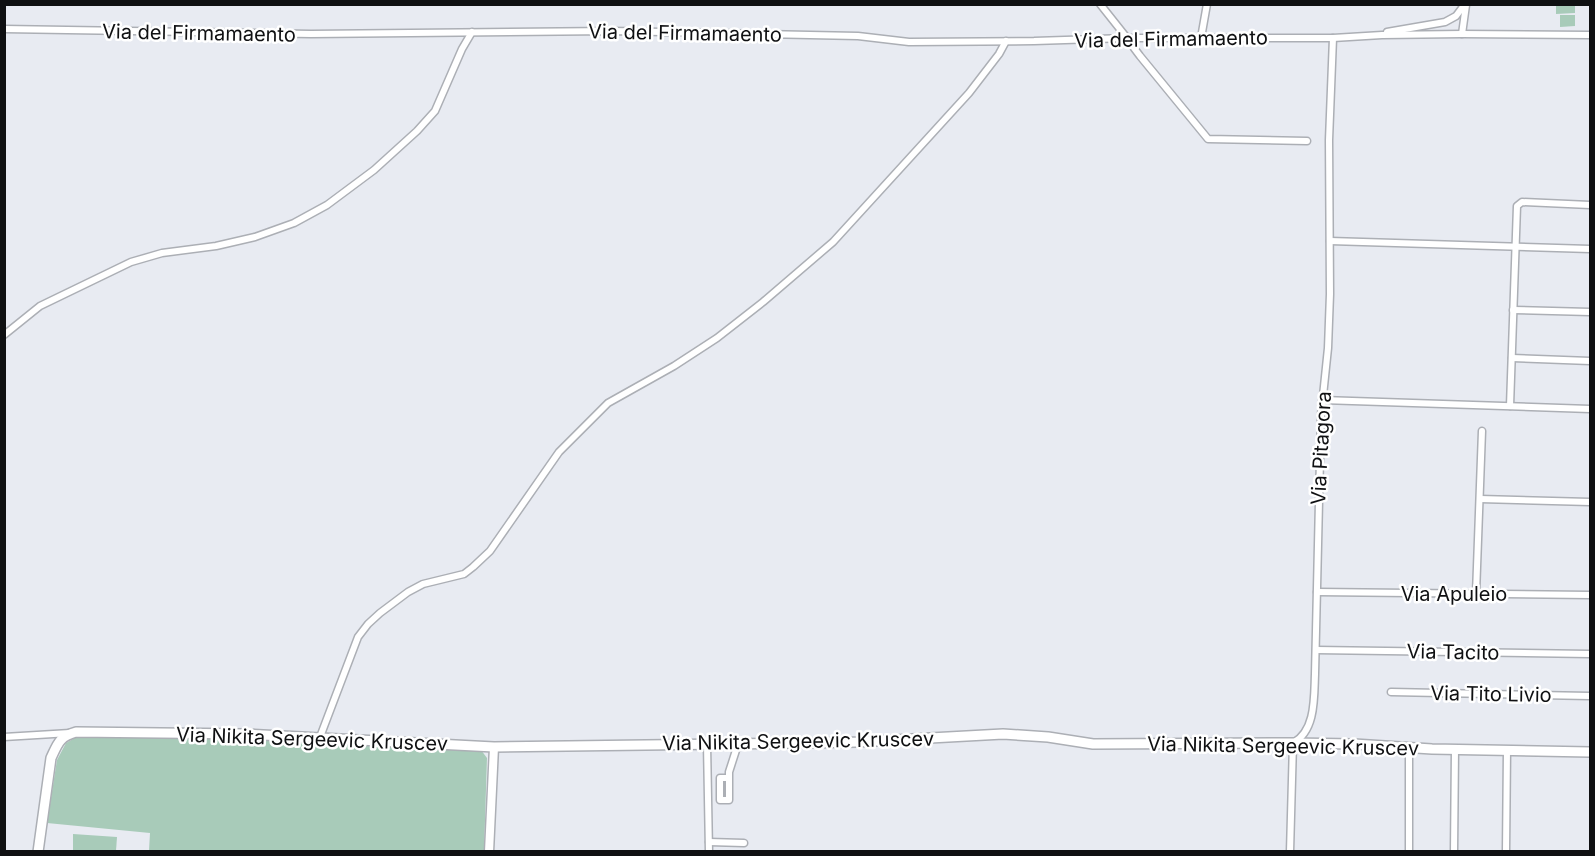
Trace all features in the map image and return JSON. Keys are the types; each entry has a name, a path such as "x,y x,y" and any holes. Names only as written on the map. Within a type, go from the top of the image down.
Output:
{"main road":[{"name":"Via Nikita Sergeevic Kruscev","path":"76,732 246,734 494,747 857,742 1003,734 1100,744 1293,742 1590,752"},
{"path":"38,852 51,758 62,738 76,732"}],"street":[{"path":"1100,4 1131,38 1140,56 1208,139 1215,141 1307,141"},
{"path":"1201,38 1207,4"},
{"path":"1462,34 1465,4"},
{"name":"Via del Firmamaento","path":"1366,36 1445,22 1456,16 1465,4"},
{"name":"Via del Firmamaento","path":"4,29 311,34 636,31 858,36 909,42 1131,38 1333,38 1462,34 1590,35"},
{"path":"4,335 40,306 130,262 162,253 216,246 255,237 294,223 327,205 374,170 417,131 435,111 462,49 472,32"},
{"name":"Via Pitagora","path":"1293,742 1300,739 1307,728 1313,708 1321,415 1328,348 1329,140 1333,38"},
{"path":"320,737 358,637 368,624 408,592 423,584 464,574 473,567 490,551 559,452 608,403 674,366 717,338 833,242 969,93 999,54 1006,41"},
{"path":"1510,406 1516,206 1522,202 1590,205"},
{"path":"1330,241 1590,249"},
{"path":"1513,310 1590,312"},
{"path":"1512,358 1590,361"},
{"path":"1322,400 1590,409"},
{"path":"1476,594 1482,431"},
{"path":"1480,499 1590,502"},
{"name":"Via Apuleio","path":"1317,592 1590,595"},
{"name":"Via Tacito","path":"1316,650 1590,654"},
{"name":"Via Tito Livio","path":"1391,692 1590,696"},
{"name":"Via Nikita Sergeevic Kruscev","path":"4,737 76,732"},
{"path":"1290,852 1293,742"},
{"path":"707,744 709,852"},
{"path":"707,796 720,796 720,778 729,778 738,744"},
{"path":"489,852 494,747"},
{"path":"1409,747 1409,852"},
{"path":"1454,852 1455,749"},
{"path":"1506,852 1507,750"},
{"path":"709,842 744,843"}],"green space":[{"path":"1556,5 1575,5 1575,13 1556,14"},
{"path":"1560,15 1575,15 1575,26 1560,27"},
{"path":"80,735 320,741 481,750 487,758 484,851 149,851 150,833 47,823 57,760 66,743"},
{"path":"73,834 117,837 116,851 73,851"}]}
